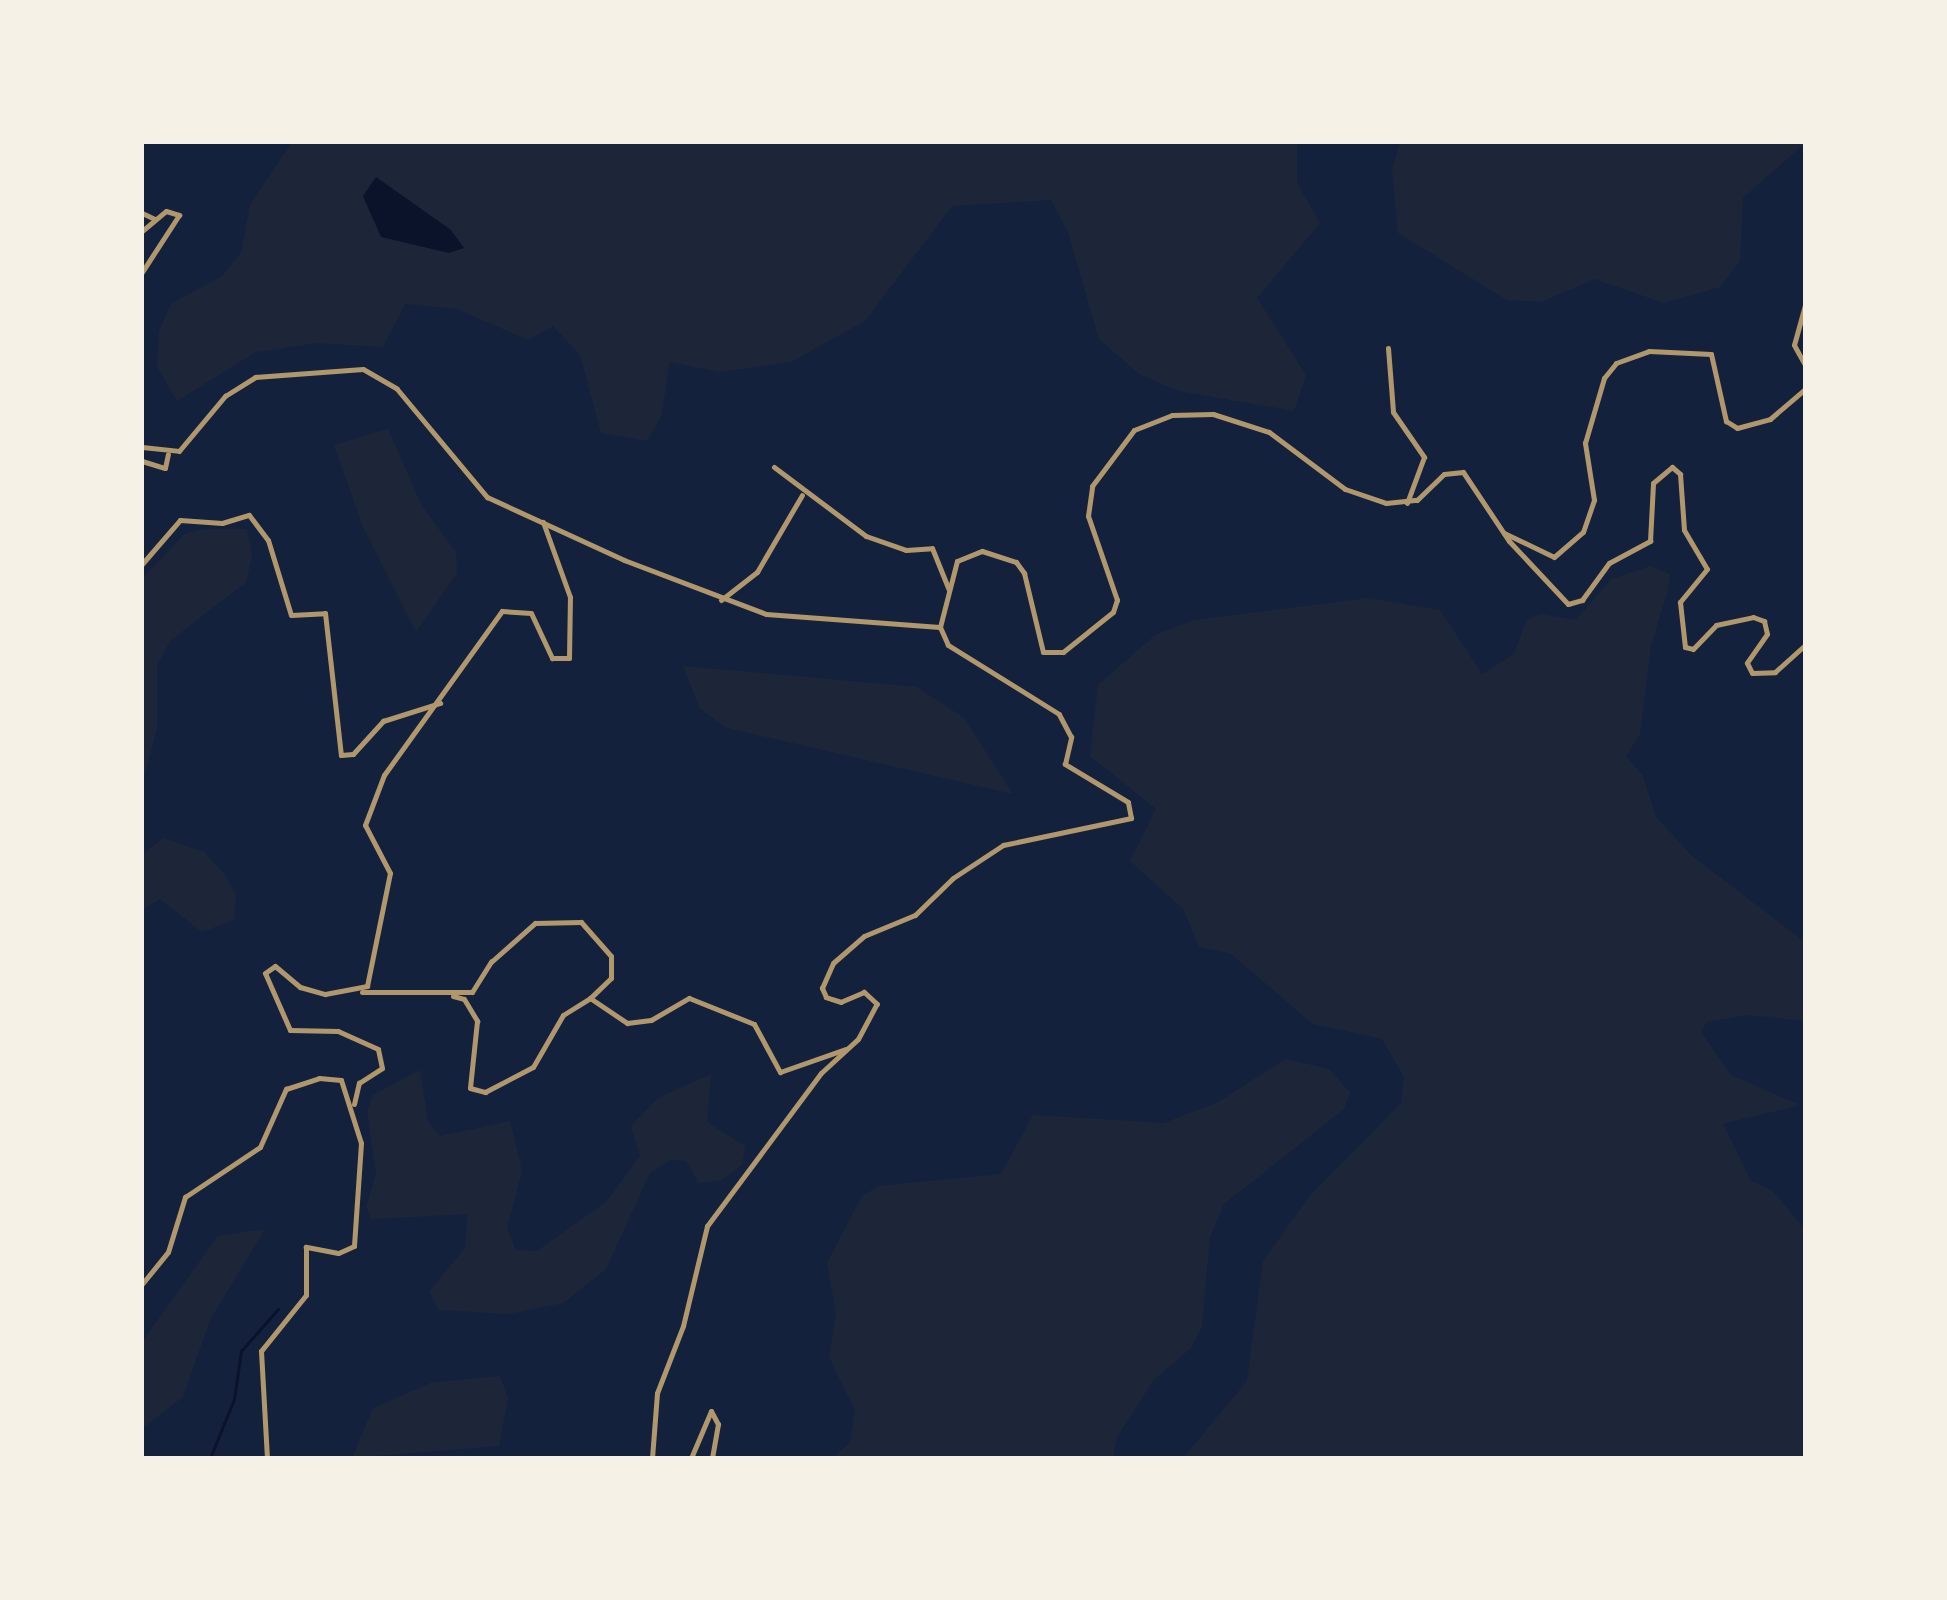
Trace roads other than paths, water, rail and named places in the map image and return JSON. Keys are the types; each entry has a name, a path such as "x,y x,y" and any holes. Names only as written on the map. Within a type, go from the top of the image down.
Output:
{"street":[{"path":"142,231 166,211 179,215 142,272"},
{"path":"142,213 155,219"},
{"path":"1805,305 1794,345 1805,365"},
{"path":"1388,348 1393,412 1424,457 1407,503"},
{"path":"1503,533 1554,557 1583,532 1594,500 1585,443 1604,378 1616,363 1649,351 1711,354 1726,421 1737,428 1770,419 1805,389"},
{"path":"142,461 165,468 168,454 242,382 280,372 363,369 397,389 487,497 721,600 830,624 940,627"},
{"path":"652,1458 657,1393 683,1326 707,1226 827,1066 851,1048 876,999 864,992 832,1001 822,988 850,945 915,915 953,878 1003,845 1131,818 1128,802 1065,764 1069,728 1051,706 948,645 940,627 957,561 968,553 1002,555 1031,586 1043,652 1063,652 1092,631 1117,600 1088,516 1092,486 1134,430 1172,415 1200,412 1269,432 1359,497 1407,503 1444,474 1463,472 1503,533 1555,599 1572,604 1609,563 1650,541 1653,483 1672,467 1680,474 1684,530 1707,569 1680,602 1685,647 1693,649 1716,625 1753,617 1764,621 1767,634 1747,663 1752,673 1775,672 1805,645"},
{"path":"142,447 168,454"},
{"path":"774,467 802,495 885,545 932,548 949,591"},
{"path":"721,600 757,572 802,495"},
{"path":"142,564 180,520 222,523 243,514 258,522 285,607 297,617 325,613 329,623 341,755 353,754 383,721 441,703"},
{"path":"359,992 373,974 390,873 366,834 368,812 384,775 441,703 502,611 531,613 552,658 569,658 570,597 543,522"},
{"path":"267,1458 261,1351 306,1295 306,1247 313,1242 338,1253 354,1246 361,1143 354,1104 359,1083 382,1068 378,1049 338,1031 290,1030 265,973 275,966 311,991 464,999 477,1021 470,1088 485,1092 533,1067 563,1015 590,998 611,978 611,956 594,929 565,920 535,923 491,962 472,992 452,996"},
{"path":"590,998 627,1023 651,1020 689,998 722,1006 754,1024 780,1072 851,1048"},
{"path":"142,1284 168,1252 185,1197 260,1147 286,1089 333,1077 354,1104"},
{"path":"691,1458 711,1411 718,1424 712,1458"}],"waterway":[{"path":"210,1458 234,1399 241,1351 278,1309"}]}
